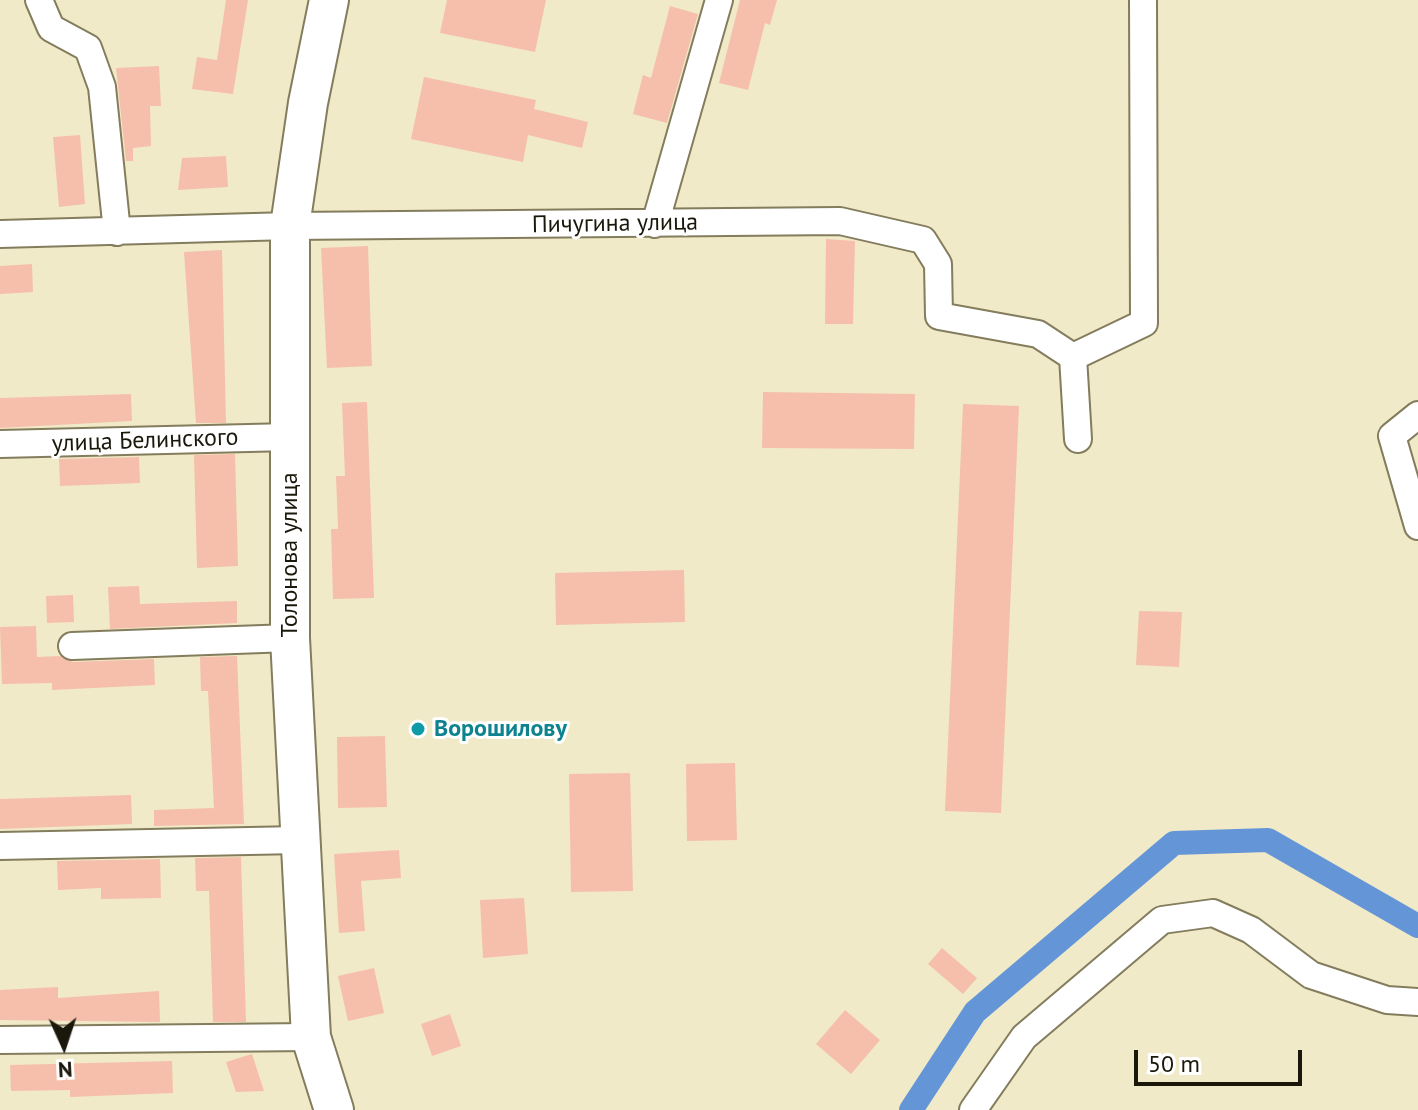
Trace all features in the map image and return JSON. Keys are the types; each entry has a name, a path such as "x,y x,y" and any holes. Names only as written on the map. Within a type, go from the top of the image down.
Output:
{"main road":[{"name":"Толонова улица","path":"329,0 308,103 290,226 290,638 311,1037 334,1110"}],"street":[{"path":"39,0 51,28 88,48 102,87 117,232"},
{"path":"655,224 719,0"},
{"path":"1078,439 1073,357 1144,323 1143,0"},
{"name":"Пичугина улица","path":"0,234 290,226 840,221 923,240 938,264 939,316 1038,334 1073,357"},
{"path":"1418,415 1392,436 1418,526"},
{"name":"улица Белинского","path":"0,444 290,437"},
{"path":"72,646 290,638"},
{"path":"0,846 299,840"},
{"path":"973,1110 1024,1037 1162,920 1213,913 1251,930 1311,975 1387,1000 1418,1002"},
{"path":"0,1040 311,1037"}],"building":[{"path":"226,0 248,0 233,94 192,89 197,57 217,60"},
{"path":"447,0 546,0 535,52 440,33"},
{"path":"740,0 777,0 770,25 765,23 748,90 719,83"},
{"path":"670,6 698,14 667,123 633,114 643,75 651,78"},
{"path":"159,66 161,106 150,106 151,146 133,148 133,161 126,161 116,68"},
{"path":"424,77 536,100 534,109 588,122 582,148 528,135 523,162 411,139"},
{"path":"80,135 85,204 59,207 53,137"},
{"path":"226,156 228,187 178,190 182,158"},
{"path":"826,239 855,241 853,324 825,324"},
{"path":"368,246 372,366 327,368 321,248"},
{"path":"222,250 226,423 196,423 184,252"},
{"path":"32,264 33,292 0,294 0,266"},
{"path":"763,392 915,394 914,449 762,448"},
{"path":"131,394 132,421 0,428 0,398"},
{"path":"367,402 374,598 333,599 331,529 338,529 336,476 345,476 342,403"},
{"path":"963,404 1019,406 1001,813 945,811"},
{"path":"235,454 238,566 197,568 194,455"},
{"path":"139,457 140,483 60,486 59,459"},
{"path":"684,570 685,622 556,625 555,573"},
{"path":"139,586 140,604 237,601 237,623 110,629 108,587"},
{"path":"73,595 74,622 47,623 46,596"},
{"path":"1139,611 1182,612 1179,667 1136,665"},
{"path":"36,626 37,657 60,656 73,662 154,659 155,685 52,690 52,683 2,684 0,627"},
{"path":"237,656 244,824 154,826 154,810 214,808 208,691 201,691 200,657"},
{"path":"385,736 387,807 338,808 337,737"},
{"path":"735,763 737,840 687,841 686,764"},
{"path":"630,773 633,891 571,892 569,774"},
{"path":"131,795 132,824 0,829 0,799"},
{"path":"399,850 401,878 361,881 365,931 339,933 334,854"},
{"path":"241,857 246,1022 213,1022 209,891 196,891 195,858"},
{"path":"160,859 161,898 101,899 101,888 58,890 57,861"},
{"path":"524,898 528,954 483,958 480,900"},
{"path":"942,948 977,978 963,994 928,964"},
{"path":"374,968 384,1013 348,1021 338,976"},
{"path":"58,987 58,998 159,991 160,1022 0,1020 0,990"},
{"path":"845,1010 880,1040 851,1074 816,1044"},
{"path":"450,1014 461,1046 432,1056 421,1024"},
{"path":"252,1054 264,1091 236,1092 226,1062"},
{"path":"172,1061 173,1093 70,1097 70,1090 11,1091 10,1065"}],"waterway":[{"path":"911,1110 975,1012 1174,843 1268,840 1418,926"}],"place":[{"name":"Ворошилову","path":"418,729"}]}
